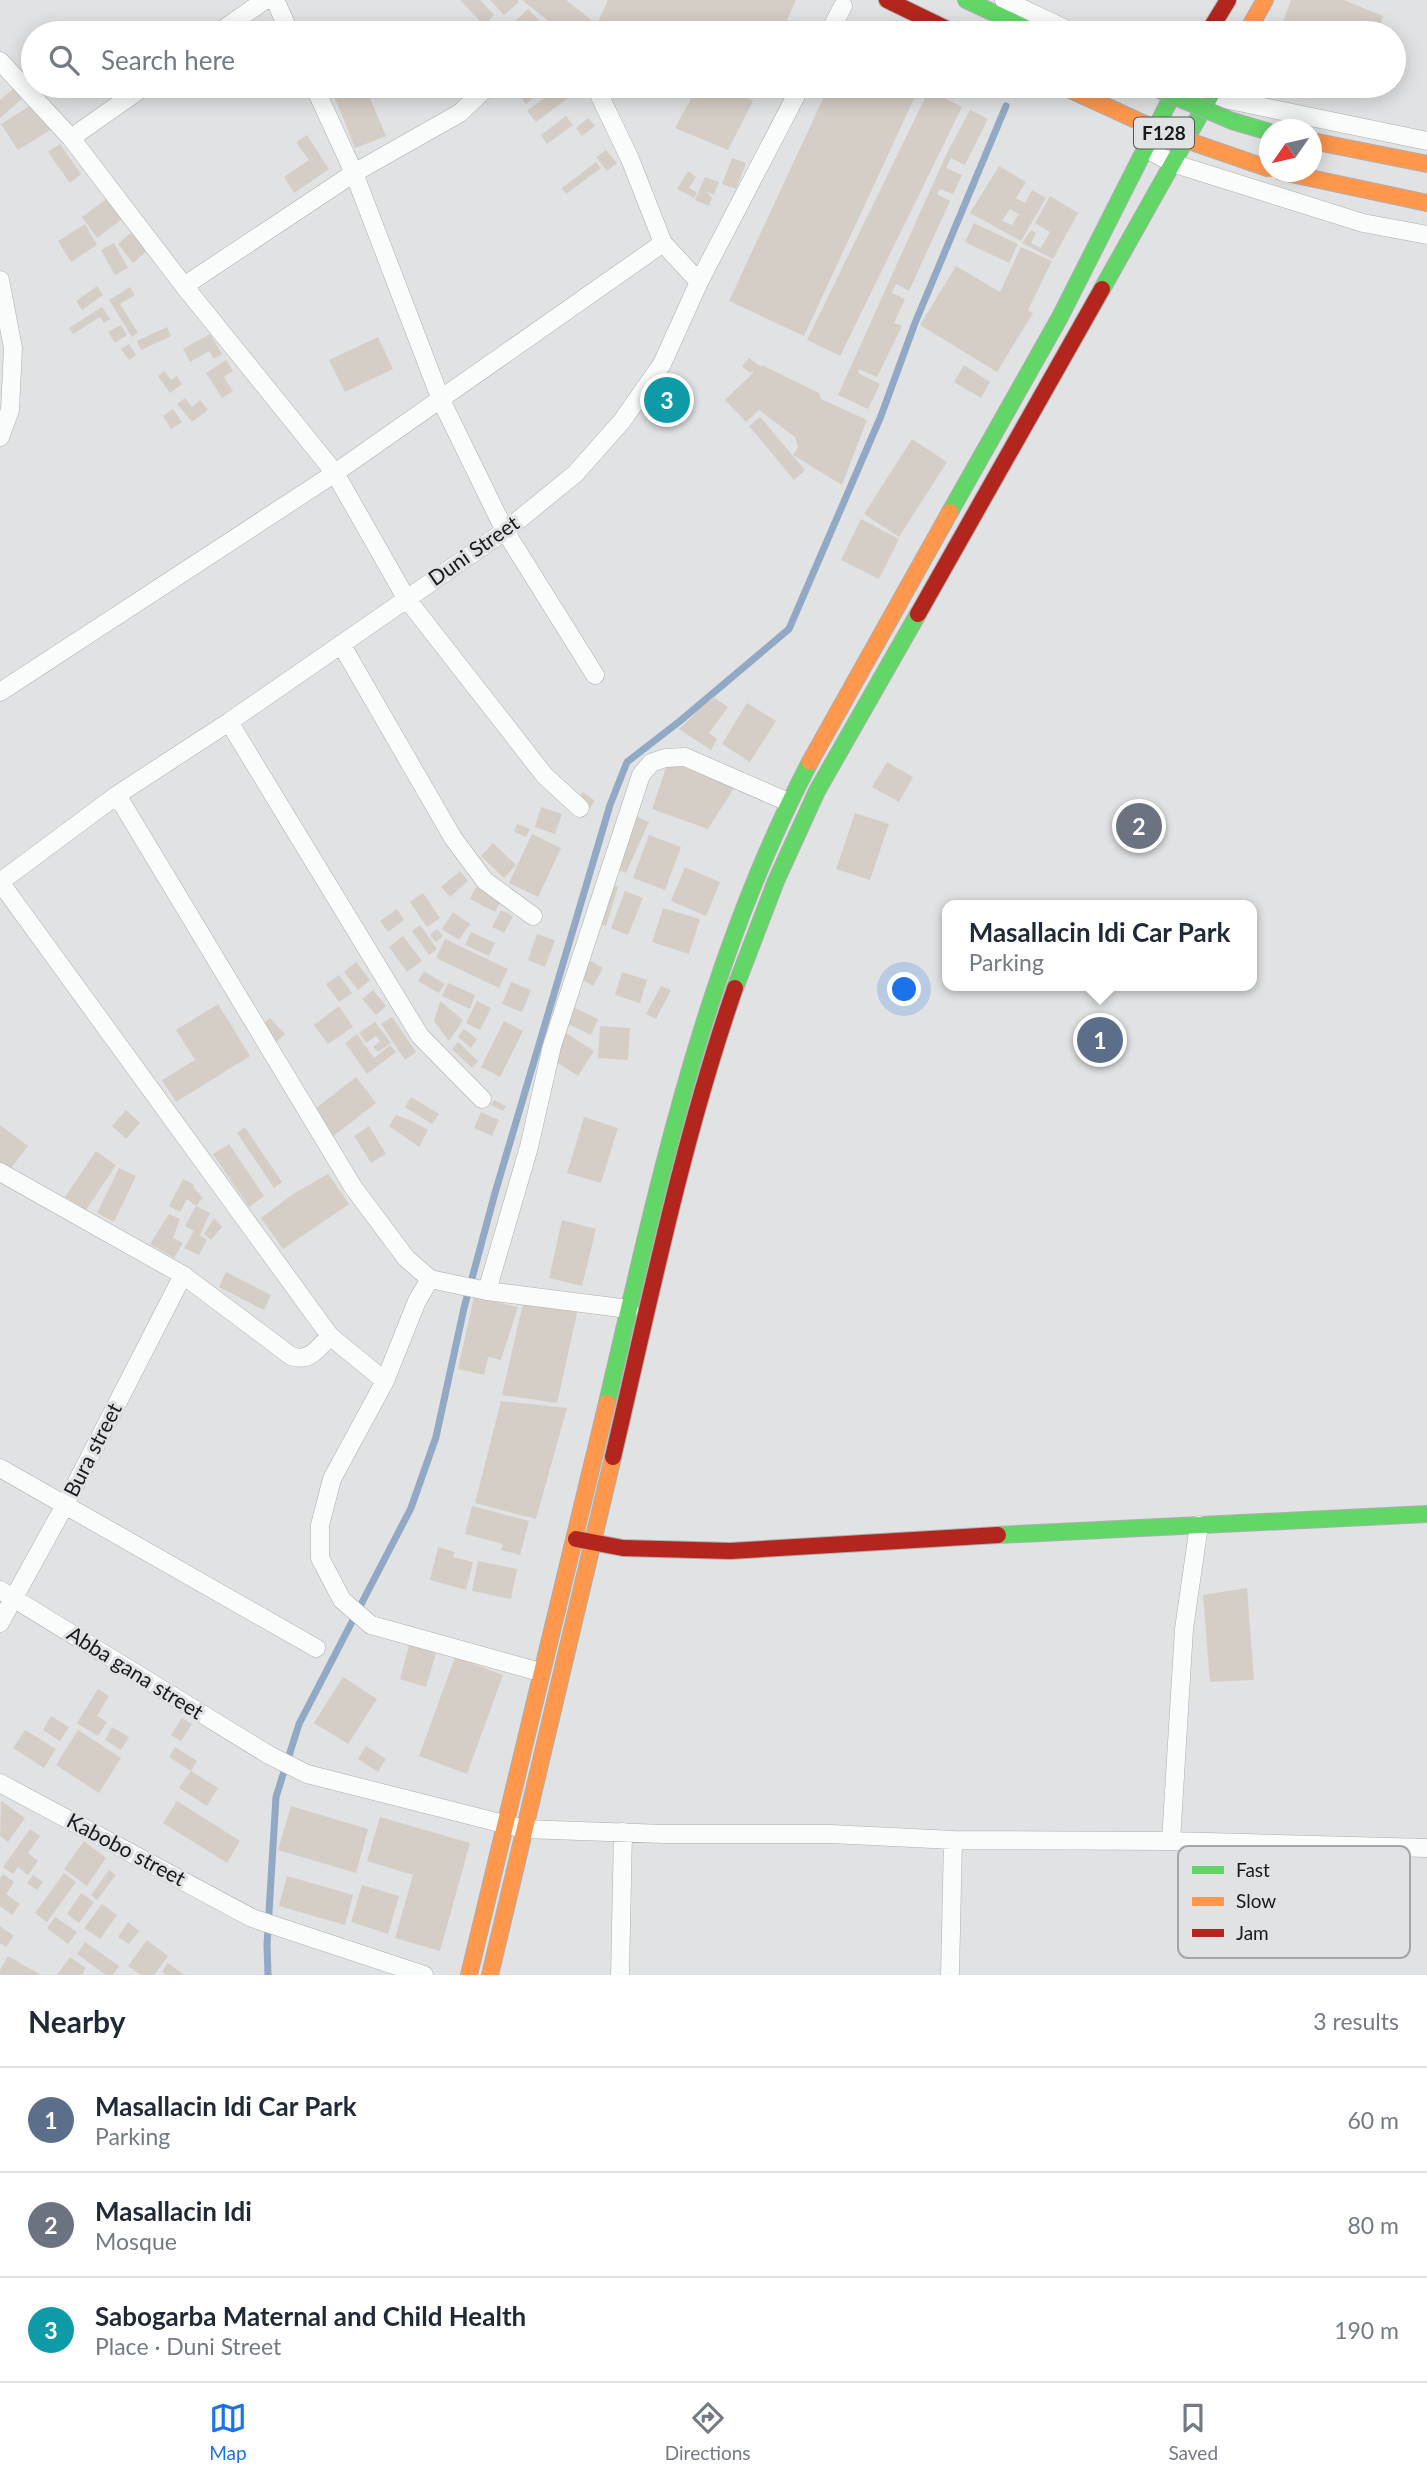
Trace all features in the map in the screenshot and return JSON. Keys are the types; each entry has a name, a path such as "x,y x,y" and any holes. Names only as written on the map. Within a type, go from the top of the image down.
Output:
{"main road":[{"path":"887,0 930,21"},
{"path":"966,0 1011,21"},
{"path":"1215,21 1228,0"},
{"path":"1253,21 1265,0"},
{"name":"F128","path":"1088,98 1160,131 1259,166"},
{"path":"469,1975 503,1824 667,1152 708,1004 755,876 788,802 825,732 1060,317 1171,98"},
{"name":"F128","path":"1178,98 1232,121 1259,129"},
{"path":"490,1975 704,1079 742,965 787,850 817,791 1031,417 1209,98"},
{"path":"1322,143 1427,164"},
{"path":"1322,181 1427,203"},
{"path":"574,1539 622,1548 730,1551 1091,1529 1427,1514"}],"street":[{"path":"235,21 265,0"},
{"path":"275,0 285,21"},
{"path":"1004,0 1048,21"},
{"path":"835,21 843,6"},
{"path":"0,61 21,84"},
{"path":"34,98 71,138 184,286 335,473 406,598 545,776 580,808"},
{"path":"71,138 128,98"},
{"path":"320,98 354,173 441,400 505,531 595,675"},
{"path":"184,286 354,173 460,113 476,98"},
{"path":"601,98 630,159 663,243 699,282"},
{"name":"Duni Street","path":"0,882 117,795 229,722 505,531 575,474 622,421 662,364 699,282 796,98"},
{"path":"1243,98 1427,141"},
{"path":"1145,148 1172,163 1363,223 1427,235"},
{"path":"0,692 335,473 663,243"},
{"path":"0,280 13,348 10,411 0,437"},
{"path":"341,644 453,838 485,881 533,916"},
{"path":"229,722 420,1036 482,1099"},
{"path":"487,1291 530,1147 552,1046 641,775 651,763 665,758 685,757 788,802"},
{"path":"117,795 353,1187 406,1258 430,1279 487,1291 629,1309"},
{"path":"0,882 330,1336 385,1381"},
{"path":"0,1172 183,1275 291,1356 299,1359 308,1357 330,1336"},
{"name":"Bura street","path":"0,1623 7,1594 65,1505 183,1275"},
{"path":"430,1279 417,1301 385,1381 332,1479 320,1525 320,1558 342,1600 371,1625 540,1672"},
{"path":"0,1468 316,1648"},
{"path":"1171,1841 1184,1629 1199,1525"},
{"name":"Abba gana street","path":"7,1594 270,1755 307,1774 524,1829 831,1834 953,1840 1384,1846"},
{"name":"Kabobo street","path":"0,1783 252,1918 424,1975"},
{"path":"620,1975 622,1832"},
{"path":"950,1975 953,1840"}],"building":[{"path":"460,0 480,0 494,15 488,21 480,21"},
{"path":"490,0 517,0 519,2 504,15"},
{"path":"522,0 566,0 593,21 549,21"},
{"path":"608,0 796,0 786,21 598,21"},
{"path":"1291,0 1344,0 1383,16 1381,21 1283,21"},
{"path":"528,9 539,20 538,21 515,21"},
{"path":"14,88 23,98 0,118 0,100"},
{"path":"335,98 370,98 386,136 355,148"},
{"path":"522,98 533,98 526,104"},
{"path":"544,98 568,98 536,122 527,111"},
{"path":"691,98 746,98 753,101 728,150 675,128"},
{"path":"823,98 914,98 804,336 729,301"},
{"path":"925,98 945,98 962,107 840,356 807,340"},
{"path":"36,102 52,129 18,150 1,124"},
{"path":"970,110 988,119 965,165 951,158 946,168 962,175 953,194 940,189 937,194 950,201 909,291 896,284 892,293 905,299 894,323 902,326 877,377 859,369 858,373 880,384 868,409 838,395 946,155"},
{"path":"566,116 573,125 547,144 541,135"},
{"path":"588,118 595,126 582,136 576,128"},
{"path":"307,135 329,169 294,193 284,177 309,160 296,142"},
{"path":"60,144 81,174 70,183 48,152"},
{"path":"606,150 617,163 607,171 596,157"},
{"path":"732,158 746,163 736,189 722,184"},
{"path":"596,162 601,168 566,194 562,188"},
{"path":"999,166 1026,182 1016,198 1025,203 1032,190 1046,198 1021,241 970,213","holes":["1010,209 1019,214 1012,225 1002,221"]},
{"path":"688,171 696,177 689,188 697,192 694,198 677,189"},
{"path":"705,177 719,182 714,195 706,191 712,198 709,206 695,200"},
{"path":"110,196 126,216 97,238 82,217"},
{"path":"1050,196 1078,213 1053,259 1022,243 1031,230 1036,233 1031,243 1041,248 1050,232 1035,223"},
{"path":"974,223 1018,244 1009,263 965,242"},
{"path":"85,224 97,245 71,262 58,241"},
{"path":"134,230 149,249 133,263 118,244"},
{"path":"114,243 128,268 115,275 101,250"},
{"path":"1021,247 1052,261 1028,310 1033,313 997,372 920,325 956,266 1000,292"},
{"path":"97,286 103,295 82,310 76,301"},
{"path":"130,287 135,295 120,304 138,333 132,337 109,300"},
{"path":"102,307 110,319 104,323 100,317 73,334 69,328"},
{"path":"121,325 127,335 115,343 108,332"},
{"path":"167,327 171,336 141,350 137,341"},
{"path":"210,334 222,354 214,359 209,351 190,362 183,349"},
{"path":"378,337 393,369 345,392 329,360"},
{"path":"129,344 136,355 129,360 121,349"},
{"path":"749,358 761,367 762,365 819,393 821,399 867,420 842,485 793,455 798,447 795,437 759,410 746,422 725,400 754,372 750,373 742,366"},
{"path":"226,360 233,371 224,377 233,391 222,398 206,373"},
{"path":"964,365 990,382 981,398 954,382"},
{"path":"164,371 171,380 177,376 182,384 170,393 158,376"},
{"path":"675,378 690,394 658,423 644,407"},
{"path":"185,398 192,407 200,400 208,410 192,422 177,404"},
{"path":"173,409 182,422 171,429 163,416"},
{"path":"760,417 805,470 794,480 749,426"},
{"path":"912,439 947,462 899,537 864,514"},
{"path":"861,519 899,539 879,579 841,560"},
{"path":"713,697 728,707 709,733 717,739 711,750 679,729"},
{"path":"747,703 776,721 750,762 722,744"},
{"path":"668,762 736,785 708,829 652,809"},
{"path":"887,762 913,777 899,802 872,787"},
{"path":"583,792 595,801 588,810 576,801"},
{"path":"541,807 562,814 555,834 535,827"},
{"path":"855,813 889,824 870,880 836,869"},
{"path":"631,814 649,822 626,873 608,865"},
{"path":"517,824 530,829 526,837 514,832"},
{"path":"532,834 561,848 538,897 509,883"},
{"path":"649,835 681,847 665,890 633,878"},
{"path":"493,843 516,865 504,878 481,856"},
{"path":"685,867 720,882 706,916 671,901"},
{"path":"460,871 468,881 450,897 441,887"},
{"path":"602,882 618,887 606,926 590,921"},
{"path":"476,887 501,900 495,912 470,899"},
{"path":"625,891 643,898 628,935 611,928"},
{"path":"423,893 440,918 427,927 410,902"},
{"path":"663,908 700,919 689,954 652,942"},
{"path":"397,909 404,920 388,932 380,921"},
{"path":"501,910 513,916 504,933 492,927"},
{"path":"453,912 470,924 459,940 442,929"},
{"path":"420,925 437,949 429,955 412,931"},
{"path":"437,929 443,936 436,942 430,935"},
{"path":"471,932 495,943 489,956 465,945"},
{"path":"537,934 555,940 545,967 528,960"},
{"path":"403,936 422,961 407,972 389,947"},
{"path":"445,939 508,969 499,988 436,958"},
{"path":"584,957 603,968 593,986 574,975"},
{"path":"356,962 370,980 358,990 344,972"},
{"path":"424,971 445,984 439,993 418,981"},
{"path":"622,972 647,980 640,1003 615,995"},
{"path":"339,975 352,993 339,1002 326,984"},
{"path":"511,982 531,990 522,1012 502,1004"},
{"path":"448,983 475,995 470,1009 442,996"},
{"path":"661,986 671,990 656,1019 646,1014"},
{"path":"373,990 386,1006 376,1015 362,999"},
{"path":"440,1001 463,1020 449,1041 434,1021"},
{"path":"477,1001 491,1008 480,1030 466,1023"},
{"path":"218,1004 250,1056 176,1102 162,1080 195,1060 176,1030"},
{"path":"567,1004 598,1019 591,1035 560,1020"},
{"path":"339,1006 353,1027 328,1044 314,1025"},
{"path":"392,1017 416,1052 405,1060 381,1024"},
{"path":"270,1018 285,1034 274,1044 260,1027"},
{"path":"504,1021 523,1031 500,1077 481,1067"},
{"path":"375,1022 391,1043 378,1052 373,1047 380,1041 376,1036 366,1043 359,1033"},
{"path":"600,1026 630,1028 628,1060 598,1058"},
{"path":"464,1029 477,1039 471,1048 458,1037"},
{"path":"563,1031 594,1051 578,1076 547,1056"},
{"path":"357,1034 374,1058 390,1045 396,1052 367,1074 345,1043"},
{"path":"458,1042 478,1061 472,1068 452,1049"},
{"path":"356,1077 376,1103 331,1138 311,1112"},
{"path":"411,1097 439,1114 432,1124 405,1107"},
{"path":"494,1100 506,1106 503,1111 491,1105"},
{"path":"126,1110 140,1123 126,1139 112,1126"},
{"path":"481,1112 499,1120 492,1136 474,1128"},
{"path":"396,1115 428,1130 419,1147 389,1126"},
{"path":"584,1117 618,1128 601,1183 567,1173"},
{"path":"0,1125 28,1146 5,1176 0,1172"},
{"path":"369,1126 386,1154 371,1163 354,1136"},
{"path":"245,1127 282,1182 274,1188 237,1133"},
{"path":"229,1144 264,1196 249,1207 213,1154"},
{"path":"96,1151 116,1165 86,1210 65,1197"},
{"path":"119,1168 136,1176 114,1222 97,1213"},
{"path":"328,1174 349,1204 283,1249 261,1218 293,1194"},
{"path":"183,1179 194,1185 203,1198 196,1206 187,1199 180,1212 169,1206"},
{"path":"196,1206 210,1213 200,1235 207,1240 199,1255 184,1248 194,1231 185,1226"},
{"path":"169,1214 180,1219 173,1238 183,1243 174,1258 150,1244"},
{"path":"214,1218 222,1227 211,1240 204,1234"},
{"path":"562,1220 596,1229 582,1286 549,1278"},
{"path":"226,1272 271,1295 264,1310 219,1287"},
{"path":"474,1297 518,1307 501,1360 488,1357 484,1375 458,1369"},
{"path":"524,1299 578,1309 557,1403 502,1395"},
{"path":"501,1401 567,1408 536,1519 475,1503"},
{"path":"472,1506 529,1521 520,1555 501,1550 503,1544 465,1534"},
{"path":"438,1547 455,1552 453,1557 473,1562 466,1590 430,1580"},
{"path":"478,1561 517,1569 511,1599 472,1591"},
{"path":"1247,1588 1254,1680 1210,1682 1203,1595"},
{"path":"409,1645 436,1653 426,1687 400,1679"},
{"path":"455,1657 503,1675 467,1774 419,1756"},
{"path":"343,1677 377,1699 348,1744 314,1723"},
{"path":"98,1689 109,1696 97,1716 107,1722 98,1736 77,1723"},
{"path":"51,1716 69,1727 60,1741 43,1730"},
{"path":"182,1718 192,1724 181,1741 171,1735"},
{"path":"112,1727 129,1737 121,1750 105,1740"},
{"path":"25,1730 56,1749 44,1768 13,1748"},
{"path":"78,1730 121,1758 99,1793 56,1765"},
{"path":"366,1746 386,1759 378,1772 358,1759"},
{"path":"175,1747 197,1761 191,1771 169,1757"},
{"path":"191,1771 218,1788 207,1806 179,1788"},
{"path":"1,1801 25,1818 8,1842 0,1836"},
{"path":"177,1801 240,1841 227,1863 163,1823"},
{"path":"291,1806 368,1829 356,1873 278,1850"},
{"path":"380,1817 470,1843 440,1951 395,1938 413,1875 367,1861"},
{"path":"30,1829 40,1836 28,1853 38,1861 28,1875 18,1867 13,1874 3,1867"},
{"path":"84,1841 106,1858 87,1886 64,1869"},
{"path":"109,1870 116,1875 97,1900 91,1895"},
{"path":"64,1873 76,1882 47,1922 35,1913"},
{"path":"3,1874 14,1882 6,1894 20,1904 12,1915 0,1906 0,1879"},
{"path":"33,1875 43,1882 37,1890 27,1883"},
{"path":"287,1876 353,1895 345,1925 279,1906"},
{"path":"362,1885 399,1896 388,1934 351,1922"},
{"path":"81,1893 94,1902 79,1923 67,1914"},
{"path":"102,1904 117,1915 100,1939 84,1928"},
{"path":"55,1917 77,1932 68,1944 47,1928"},
{"path":"128,1922 139,1931 129,1944 118,1937"},
{"path":"0,1926 14,1936 6,1947 0,1943"},
{"path":"147,1940 168,1956 154,1975 141,1975 128,1966"},
{"path":"85,1942 119,1966 113,1975 106,1975 77,1954"},
{"path":"8,1956 41,1975 0,1975"},
{"path":"70,1957 86,1968 82,1975 57,1975"},
{"path":"168,1963 184,1975 167,1975 162,1972"}],"waterway":[{"path":"268,1975 267,1945 276,1797 299,1724 411,1508 436,1437 464,1308 495,1193 610,805 627,762 789,629 881,416 915,323 1006,106"}],"traffic: fast":[{"path":"966,0 1011,21"},
{"path":"950,512 1060,317 1171,98"},
{"path":"1178,98 1232,121 1259,129"},
{"path":"1102,289 1209,98"},
{"path":"735,988 776,881 817,791 918,614"},
{"path":"607,1403 666,1157 713,995 773,838 810,762"},
{"path":"998,1535 1427,1514"}],"traffic: slow":[{"path":"1253,21 1265,0"},
{"path":"1088,98 1160,131 1259,165"},
{"path":"1322,143 1427,164"},
{"path":"1322,181 1427,203"},
{"path":"810,762 950,512"},
{"path":"469,1975 607,1403"},
{"path":"490,1975 613,1457"}],"traffic: jam":[{"path":"887,0 930,21"},
{"path":"1215,21 1228,0"},
{"path":"918,614 1102,289"},
{"path":"613,1457 683,1162 735,988"},
{"path":"576,1539 623,1548 730,1551 998,1535"}],"place":[{"name":"Sabogarba Maternal and Child Health","path":"667,400"},
{"name":"Masallacin Idi","path":"1139,826"},
{"name":"Masallacin Idi Car Park","path":"1100,1040"}]}
